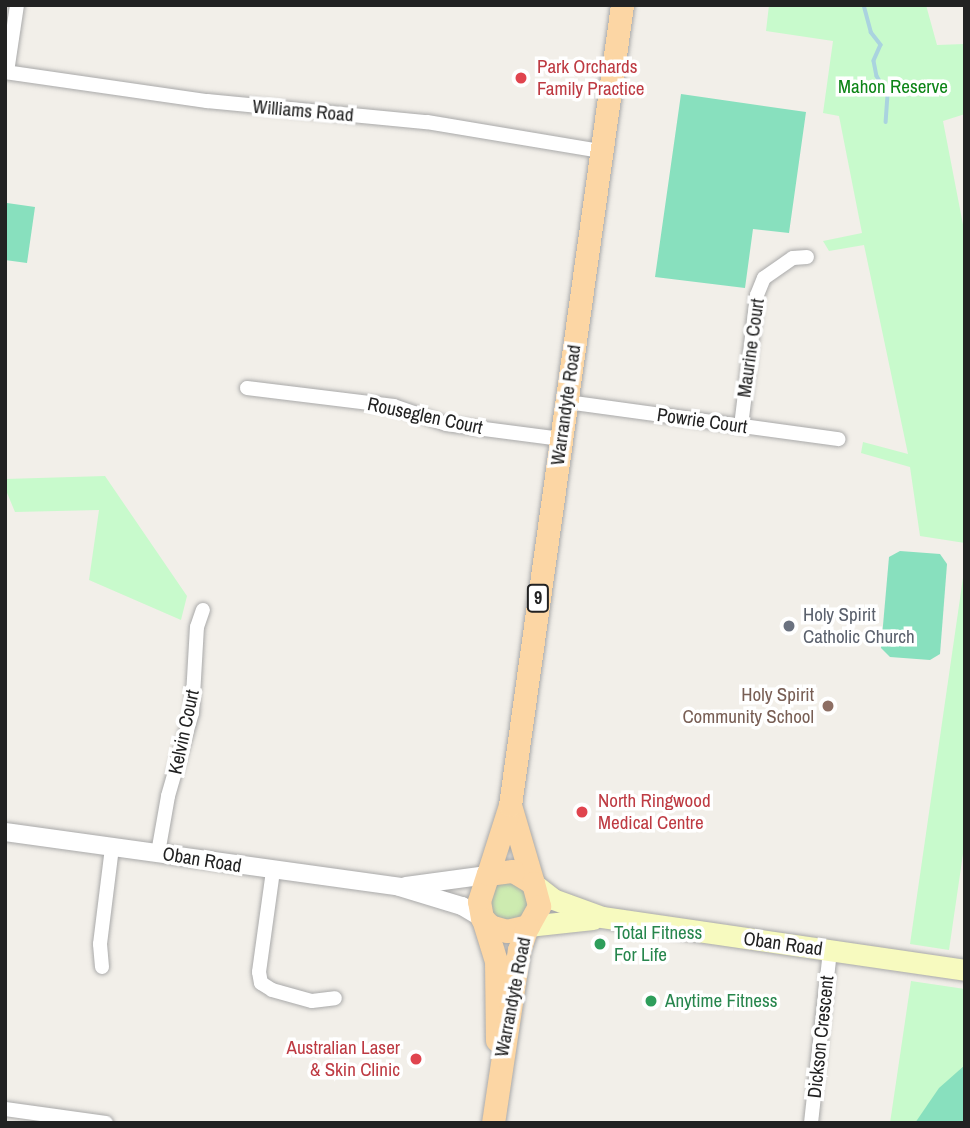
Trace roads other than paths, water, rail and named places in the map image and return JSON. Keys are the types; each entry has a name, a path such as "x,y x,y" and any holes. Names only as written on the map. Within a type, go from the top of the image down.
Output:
{"main road":[{"name":"Warrandyte Road","path":"487,874 510,805 622,5"},
{"name":"Warrandyte Road","path":"510,805 533,884"},
{"path":"487,874 513,872 533,884"},
{"name":"9","path":"483,918 479,901 487,874"},
{"name":"9","path":"527,927 539,906 533,884"},
{"name":"Oban Road","path":"533,884 553,899 602,916 965,971"},
{"name":"Oban Road","path":"527,927 602,916"},
{"name":"Warrandyte Road","path":"483,918 496,961 499,1068 493,1123"},
{"path":"483,918 499,930 527,927"},
{"name":"Warrandyte Road","path":"499,1068 508,1035 519,950 527,927"}],"street":[{"path":"6,72 17,5"},
{"name":"Williams Road","path":"6,72 207,101 427,122 600,151"},
{"name":"Maurine Court","path":"741,426 757,295 764,278 793,258 807,257"},
{"name":"Rouseglen Court","path":"247,388 394,406 446,424 561,439"},
{"name":"Powrie Court","path":"567,402 838,439"},
{"name":"Kelvin Court","path":"158,853 168,796 192,713 197,627 203,610"},
{"name":"Oban Road","path":"5,832 399,887 462,906 483,918"},
{"path":"102,967 100,944 112,847"},
{"path":"273,871 259,971 261,983 272,990 313,1001 335,998"},
{"name":"Oban Road","path":"399,887 487,874"},
{"name":"Dickson Crescent","path":"811,1123 830,951"},
{"path":"5,1109 106,1123"}],"waterway":[{"path":"864,5 871,32 881,45 874,61 877,76 888,95 886,122"}],"place":[{"name":"Park Orchards Family Practice","path":"521,78"},
{"name":"Holy Spirit Catholic Church","path":"789,626"},
{"name":"Holy Spirit Community School","path":"828,706"},
{"name":"North Ringwood Medical Centre","path":"582,812"},
{"name":"Total Fitness For Life","path":"600,944"},
{"name":"Anytime Fitness","path":"651,1001"},
{"name":"Australian Laser & Skin Clinic","path":"416,1059"}],"park label":[{"name":"Mahon Reserve","path":"893,87"}]}
